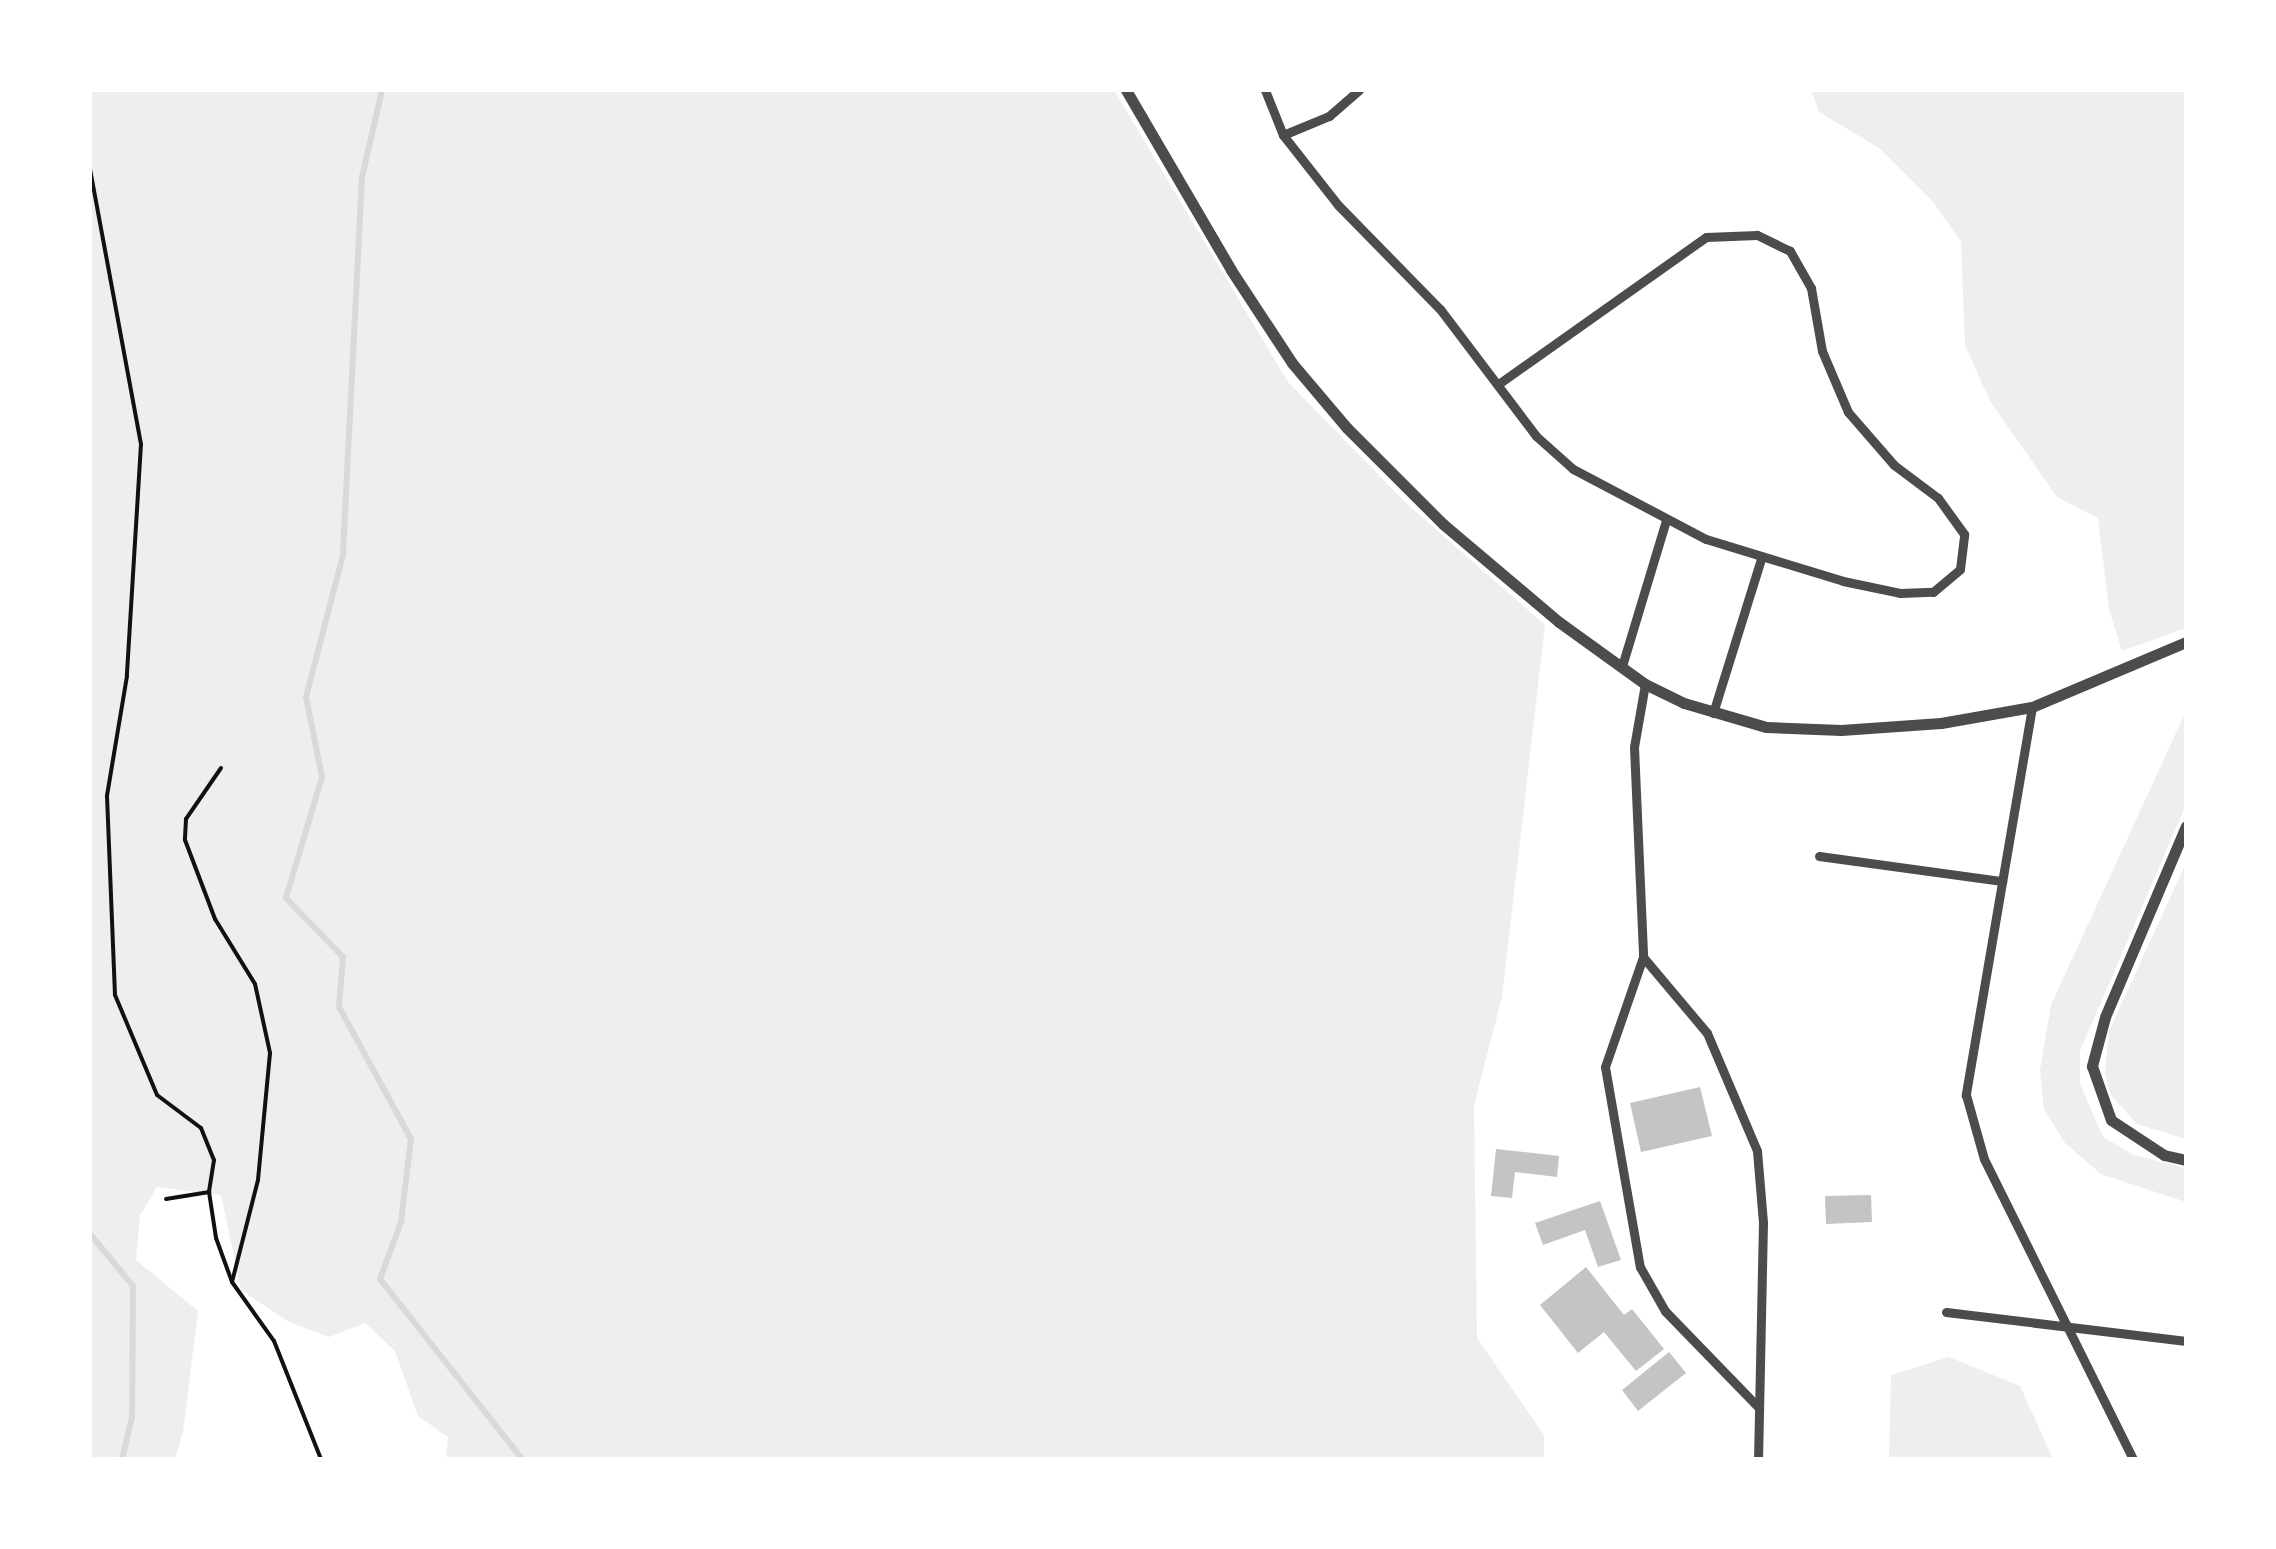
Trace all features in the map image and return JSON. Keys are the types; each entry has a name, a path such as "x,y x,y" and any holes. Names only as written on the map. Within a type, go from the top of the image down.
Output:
{"street":[{"path":"1126,90 1231,270 1292,363 1348,428 1442,524 1645,684 1713,713 1766,727 1841,730 1941,723 2032,707 2186,642"},
{"path":"1265,90 1283,136 1500,383 1536,436 1573,468 1666,520 1762,556 1900,593 1934,592 1960,569 1964,534 1938,498 1894,466 1848,412 1822,351 1812,288 1790,251 1756,235 1706,238 1500,383"},
{"path":"1283,136 1329,116 1358,90"},
{"path":"1622,666 1666,520"},
{"path":"1713,713 1762,556"},
{"path":"1645,684 1634,747 1644,957 1605,1067 1640,1267 1665,1311 1758,1408"},
{"path":"2032,707 1966,1096 1984,1159 2133,1459"},
{"path":"2186,826 2104,1017 2092,1066 2111,1120 2164,1155 2186,1160"},
{"path":"1819,856 2002,880"},
{"path":"1644,957 1707,1033 1758,1151 1758,1459"},
{"path":"1946,1312 2186,1341"}],"path":[{"path":"90,170 141,444 127,676 107,796 115,996 157,1095 201,1128 214,1160 209,1192 232,1282 274,1341 321,1459"},
{"path":"221,768 186,820 186,840 215,920 255,984 270,1052 258,1180 232,1282"},
{"path":"166,1198 209,1192"}],"shaded area":[{"path":"90,90 1114,90 1288,382 1408,505 1545,625 1502,997 1474,1105 1477,1338 1544,1435 1544,1459 446,1459 448,1437 418,1416 395,1351 365,1323 329,1337 289,1322 241,1290 221,1195 157,1187 140,1216 136,1260 198,1311 183,1432 175,1459 90,1459"},
{"path":"1811,90 2186,90 2186,628 2122,651 2109,609 2098,518 2057,497 1990,401 1965,345 1961,242 1934,203 1879,148 1819,112"},
{"path":"2186,711 2186,805 2080,1051 2080,1084 2103,1137 2134,1155 2186,1168 2186,1202 2101,1174 2065,1143 2044,1109 2040,1070 2051,1005"},
{"path":"2186,863 2186,1139 2137,1124 2110,1094 2105,1072 2109,1031"},
{"path":"1949,1357 2020,1386 2053,1459 1889,1459 1891,1375"}],"building":[{"path":"1700,1087 1712,1136 1641,1152 1630,1103"},
{"path":"1496,1149 1559,1156 1557,1177 1515,1172 1512,1198 1491,1196"},
{"path":"1871,1195 1872,1222 1826,1224 1825,1196"},
{"path":"1600,1201 1621,1260 1598,1267 1585,1230 1543,1245 1535,1223"},
{"path":"1586,1267 1624,1315 1632,1309 1664,1349 1636,1371 1604,1332 1578,1353 1540,1305"},
{"path":"1669,1352 1686,1373 1638,1411 1622,1390"}],"waterway":[{"path":"382,90 362,177 343,555 306,697 322,777 286,898 343,957 339,1007 411,1139 401,1222 380,1279 522,1459"},
{"path":"90,1234 133,1286 132,1417 122,1459"}]}
